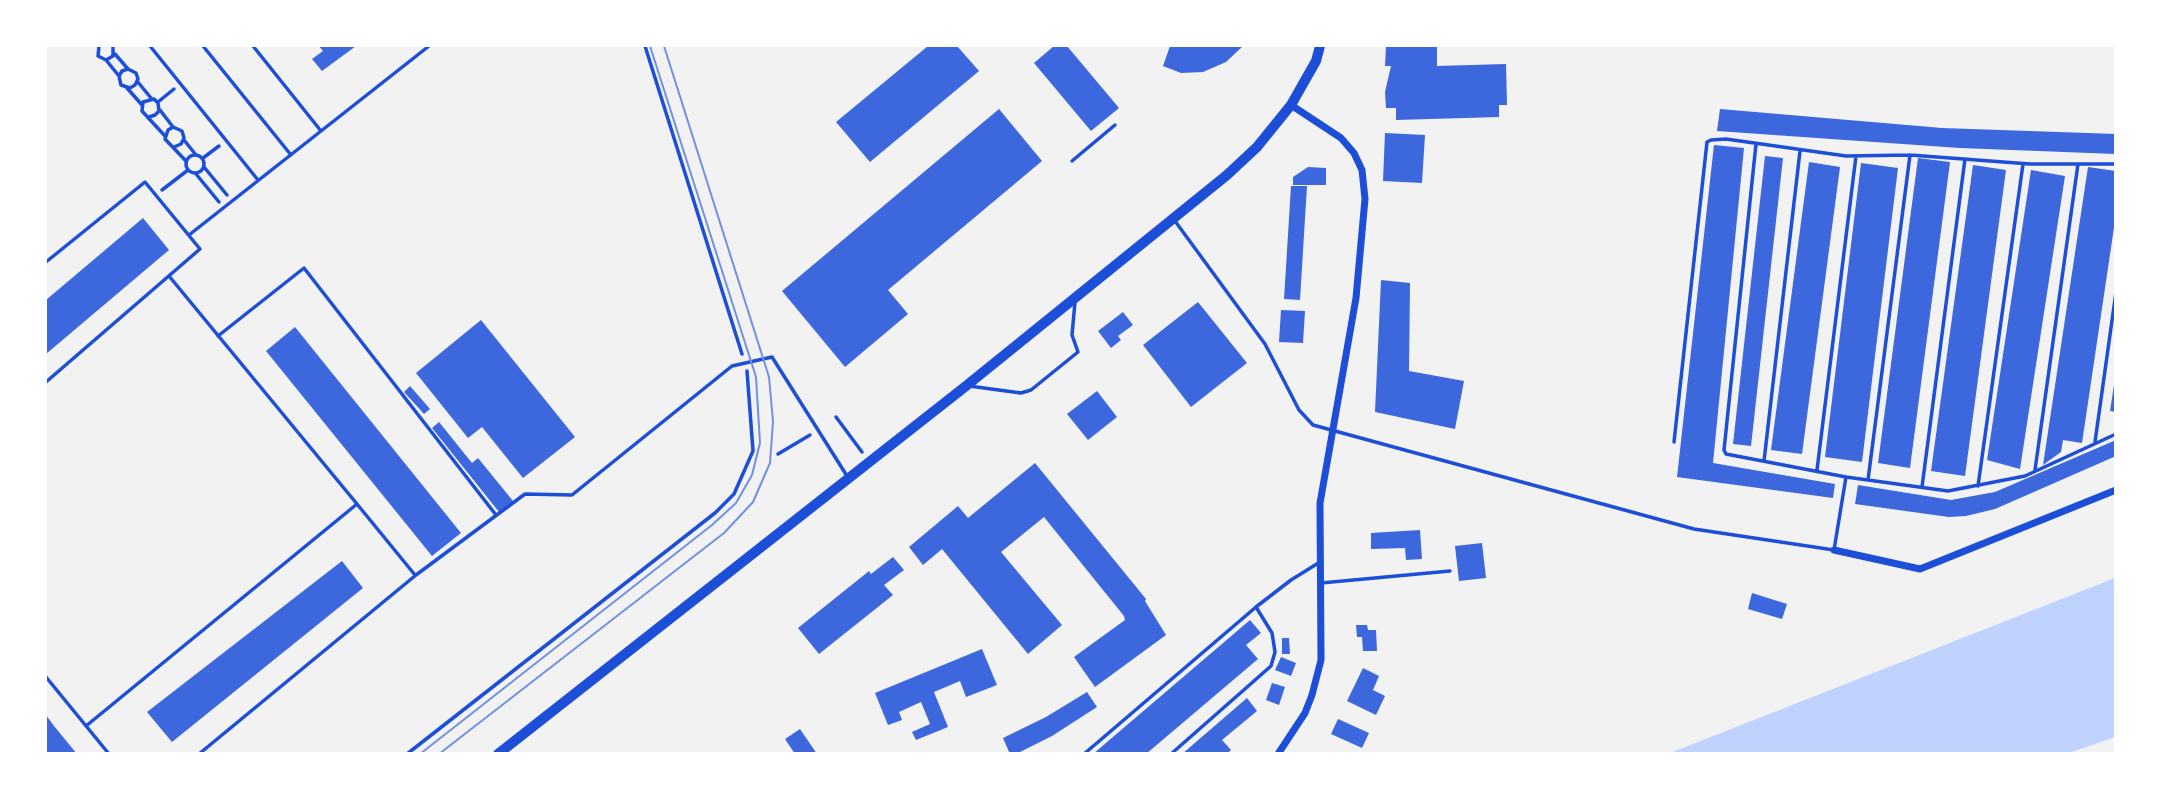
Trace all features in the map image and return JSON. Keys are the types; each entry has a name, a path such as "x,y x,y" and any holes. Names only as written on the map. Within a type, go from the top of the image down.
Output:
{"main road":[{"path":"498,754 967,386 1227,175 1257,147 1291,105 1316,61 1321,46"}],"street":[{"path":"1278,754 1305,713 1321,660 1320,503 1356,298 1365,199 1362,170 1354,153 1341,138 1291,105"},
{"path":"1835,550 1920,569 2116,490"}],"lane":[{"path":"150,46 258,180"},
{"path":"203,46 291,155"},
{"path":"253,46 321,131"},
{"path":"189,235 429,46"},
{"path":"1674,442 1707,142 1726,139 1856,156 1910,155 2023,164 2116,164"},
{"path":"1756,144 1724,450 1728,455 1846,477 1948,491 2025,476 2116,435"},
{"path":"1764,461 1800,150"},
{"path":"1868,480 1910,155"},
{"path":"1817,471 1856,156"},
{"path":"1922,487 1965,159"},
{"path":"1978,486 2023,164"},
{"path":"2035,470 2078,164"},
{"path":"46,262 145,182 200,249 46,382"},
{"path":"1174,220 1265,344 1299,410 1313,425 1694,529 1835,550 1846,477"},
{"path":"218,336 304,268 496,515"},
{"path":"169,276 416,575"},
{"path":"2095,443 2116,292"},
{"path":"967,386 1003,392 1021,393 1031,390 1078,352 1072,335 1075,298"},
{"path":"199,754 416,575 524,494 572,495 732,366 772,357 848,478"},
{"path":"86,726 357,504"},
{"path":"1084,754 1256,607 1321,561"},
{"path":"1321,583 1450,571"},
{"path":"1171,754 1270,666 1275,652 1272,633 1256,607"},
{"path":"46,677 108,754"}],"path":[{"path":"99,46 98,56 106,60 119,76 121,85 142,105 142,111 165,136 167,144 181,144 183,139"},
{"path":"113,46 115,54 128,69 136,73 137,81 151,98 158,102"},
{"path":"407,754 715,513 734,494 752,451 749,377 645,46"},
{"path":"106,60 115,54"},
{"path":"119,76 122,71 128,69"},
{"path":"127,88 133,87 137,81"},
{"path":"158,102 181,84"},
{"path":"142,105 151,98"},
{"path":"158,102 159,110 173,127 182,131 183,139 196,155 203,159"},
{"path":"149,117 159,110"},
{"path":"1072,161 1115,125"},
{"path":"165,136 173,127"},
{"path":"203,159 226,140"},
{"path":"174,146 186,161 188,170"},
{"path":"186,161 196,155"},
{"path":"203,159 204,167 232,201"},
{"path":"196,174 204,167"},
{"path":"188,170 196,174 223,208"},
{"path":"156,195 188,170"},
{"path":"836,417 869,461"},
{"path":"778,454 818,430"}],"water":[{"path":"2115,578 2115,737 2066,754 1670,753"}],"building":[{"path":"319,46 356,46 322,71 312,59 323,51"},
{"path":"928,46 957,46 979,71 870,162 836,122"},
{"path":"1054,46 1067,46 1119,108 1091,131 1034,63"},
{"path":"1170,46 1243,46 1226,62 1203,72 1181,73 1163,66"},
{"path":"1386,46 1437,46 1437,66 1506,64 1507,105 1499,105 1499,117 1396,120 1396,108 1386,108 1385,92 1391,66 1385,66"},
{"path":"999,109 1042,161 888,290 908,314 845,367 782,291"},
{"path":"1720,109 1942,128 2116,134 2116,154 1960,148 1717,131"},
{"path":"1385,133 1425,135 1422,183 1383,181"},
{"path":"1714,145 1744,148 1713,463 1835,484 1833,498 1677,477"},
{"path":"1765,156 1783,158 1751,446 1733,444"},
{"path":"1918,158 1950,162 1910,468 1878,463"},
{"path":"1809,162 1840,167 1802,454 1771,450"},
{"path":"1861,163 1898,168 1862,462 1825,457"},
{"path":"1973,165 2006,170 1965,476 1931,471"},
{"path":"1308,167 1326,168 1326,185 1293,185 1293,177"},
{"path":"2088,167 2116,171 2116,214 2082,443 2063,440 2061,452 2043,465"},
{"path":"2031,170 2065,176 2020,469 1987,460"},
{"path":"1291,186 1307,186 1300,300 1284,299"},
{"path":"143,218 169,250 46,354 46,300"},
{"path":"1381,280 1410,283 1409,371 1464,381 1455,429 1375,412"},
{"path":"1198,302 1247,363 1191,407 1143,345"},
{"path":"1281,310 1305,311 1303,343 1279,342"},
{"path":"1123,312 1133,325 1118,336 1121,340 1111,348 1098,331"},
{"path":"481,320 575,437 523,478 482,427 468,438 416,373"},
{"path":"295,327 461,533 432,556 266,351"},
{"path":"2116,385 2116,412 2110,411"},
{"path":"410,386 430,409 424,414 404,392"},
{"path":"1097,391 1117,417 1088,440 1067,414"},
{"path":"439,422 472,463 478,458 513,501 499,512 432,428"},
{"path":"2116,440 2116,456 1995,509 1949,517 1855,504 1858,485 1951,500 1995,492"},
{"path":"1035,463 1146,599 1166,635 1095,687 1074,657 1125,620 1124,616 1044,517 1001,552 1062,625 1028,654 942,549 923,565 909,547 958,506 968,518"},
{"path":"1420,530 1422,559 1406,560 1405,548 1371,549 1371,533"},
{"path":"1482,543 1486,578 1459,581 1455,546"},
{"path":"893,557 904,570 884,585 893,595 819,654 798,628 869,571 871,574"},
{"path":"342,561 363,588 172,742 147,712"},
{"path":"1752,593 1787,604 1782,619 1748,609"},
{"path":"1250,620 1261,633 1246,645 1258,659 1146,754 1093,754"},
{"path":"1356,625 1367,625 1368,630 1376,630 1377,651 1363,651 1362,637 1357,637"},
{"path":"1282,638 1289,638 1290,654 1282,654"},
{"path":"982,649 997,685 966,697 960,681 934,692 948,727 916,740 912,732 930,724 921,702 899,712 902,720 888,725 875,693"},
{"path":"1281,657 1296,663 1291,676 1275,670"},
{"path":"1363,668 1379,676 1373,690 1385,696 1376,715 1347,701"},
{"path":"1272,683 1285,687 1279,705 1266,700"},
{"path":"1087,692 1097,707 1052,736 1016,754 1010,754 1003,738 1046,717"},
{"path":"1247,698 1257,711 1222,740 1231,750 1227,754 1182,754"},
{"path":"46,715 54,726 77,754 46,754"},
{"path":"1338,719 1369,733 1362,748 1331,734"},
{"path":"800,729 817,754 795,754 785,739"}],"tram line":[{"path":"420,754 712,525 736,503 752,475 760,443 756,377 650,46"},
{"path":"439,754 724,533 753,502 770,463 773,421 769,377 664,46"}]}
